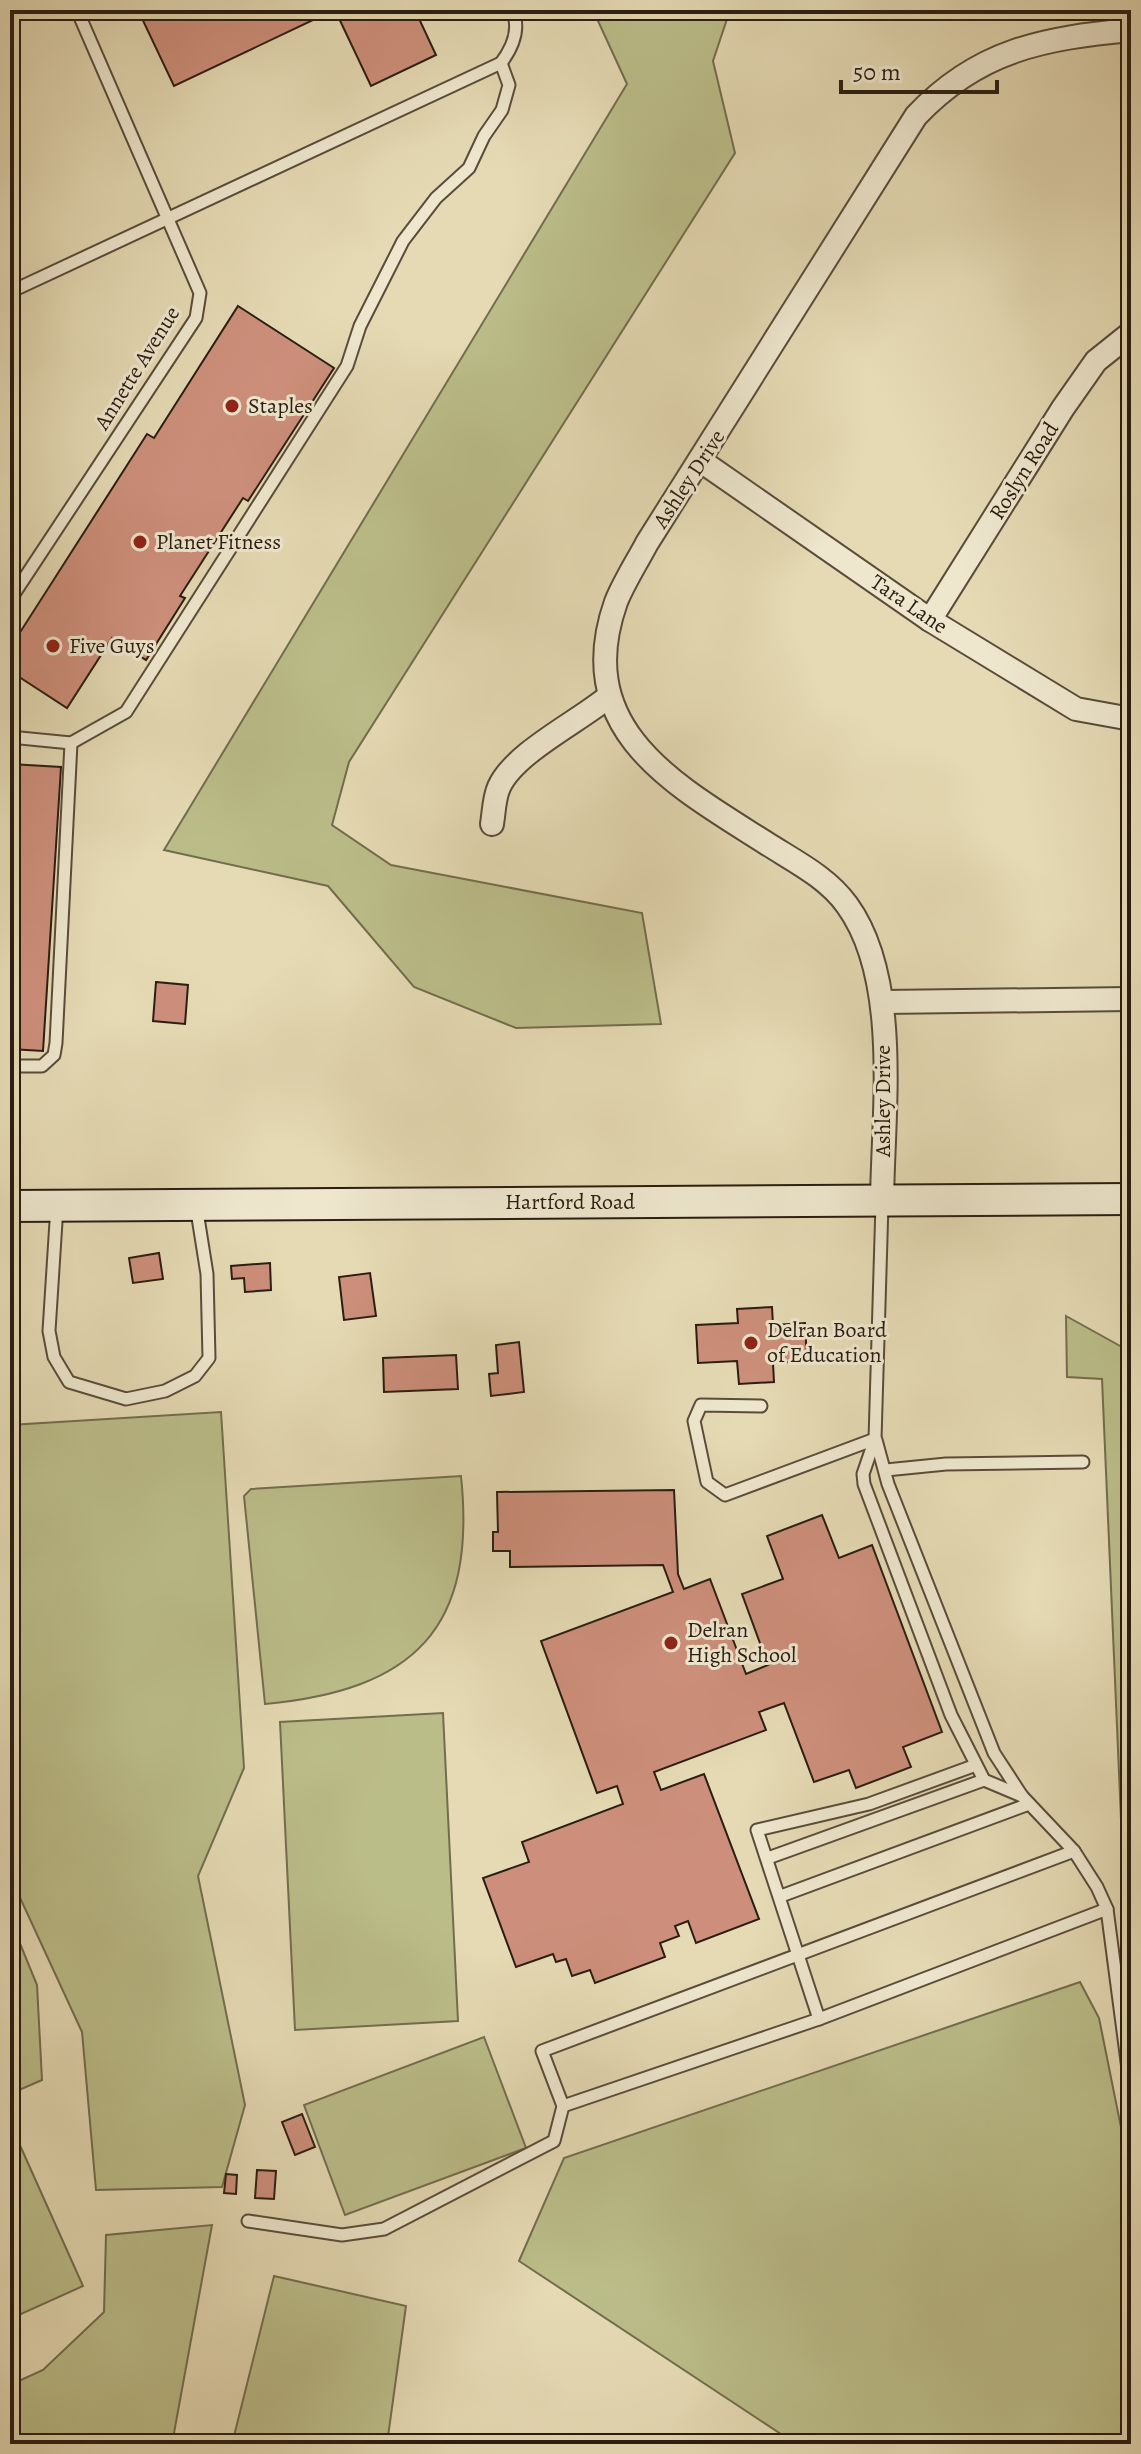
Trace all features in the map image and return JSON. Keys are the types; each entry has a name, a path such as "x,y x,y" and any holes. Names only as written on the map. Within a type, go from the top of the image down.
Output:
{"main road":[{"name":"Hartford Road","path":"10,1206 1131,1199"}],"street":[{"name":"Ashley Drive","path":"882,1201 884,1002 875,955 847,905 817,875 720,814 649,759 622,730 608,697 603,669 616,602 647,543 916,116 945,86 1018,48 1131,30"},
{"name":"Roslyn Road","path":"930,620 1063,408 1096,361 1131,333"},
{"name":"Tara Lane","path":"701,461 930,620 1076,709 1131,719"},
{"path":"492,824 498,788 509,771 525,755 580,721 608,697"},
{"path":"884,1002 1131,999"}],"lane":[{"name":"Annette Avenue","path":"10,600 196,318 200,293 77,10"},
{"path":"10,292 501,63 510,50 518,22 512,10"},
{"path":"10,737 71,743 126,712 347,366 360,326 403,241 436,198 469,168 502,110 509,85 501,63"},
{"path":"10,1066 42,1066 54,1055 71,743"},
{"path":"882,1201 875,1439 863,1474 864,1484 951,1715 976,1765 984,1780 1025,1800"},
{"path":"57,1205 49,1331 54,1357 69,1382 126,1399 175,1386 195,1376 209,1358 207,1274 195,1204"},
{"path":"761,1406 701,1405 694,1421 707,1482 725,1495 875,1439"},
{"path":"875,1439 888,1484 994,1753 1025,1800 1088,1870 1107,1909 1131,2092"},
{"path":"886,1470 946,1464 1083,1462"},
{"path":"819,2019 800,1951 757,1830 869,1804 976,1765"},
{"path":"768,1858 984,1780"},
{"path":"781,1896 1025,1800"},
{"path":"248,2221 342,2235 384,2229 554,2141 563,2106 542,2051 800,1951 1074,1851"},
{"path":"563,2106 819,2019 1107,1909"}],"green space":[{"path":"593,10 730,10 713,61 735,153 349,762 332,825 391,865 642,913 661,1024 516,1028 414,987 328,886 164,850 627,84"},
{"path":"1066,1316 1131,1352 1131,1907 1125,1912 1102,1379 1067,1377"},
{"path":"221,1412 244,1768 198,1876 245,2105 222,2187 96,2190 82,2032 10,1876 10,1425"},
{"path":"461,1476 463,1529 458,1574 445,1612 425,1642 397,1666 361,1684 317,1696 265,1704 244,1496 251,1489"},
{"path":"443,1713 458,2021 295,2030 280,1722"},
{"path":"10,1919 37,1985 42,2080 10,2094"},
{"path":"1080,1982 1099,2018 1131,2177 1131,2444 796,2444 519,2261 564,2158"},
{"path":"484,2037 526,2148 345,2215 304,2105"},
{"path":"10,2123 83,2286 10,2319"},
{"path":"212,2225 172,2444 10,2444 10,2385 43,2370 104,2312 106,2235"},
{"path":"274,2276 406,2306 387,2444 232,2444"}],"building":[{"path":"138,10 334,10 174,86"},
{"path":"335,10 415,10 436,55 371,86"},
{"path":"238,306 334,368 248,501 243,498 180,596 185,598 146,660 112,638 67,708 10,671 10,648 147,434 154,438"},
{"path":"10,764 61,767 43,1051 10,1049"},
{"path":"156,982 188,985 185,1024 153,1021"},
{"path":"159,1253 163,1279 133,1283 129,1258"},
{"path":"270,1263 271,1290 245,1292 244,1278 232,1279 231,1266"},
{"path":"1126,1272 1131,1272 1131,1304 1127,1304"},
{"path":"370,1273 376,1316 344,1320 339,1277"},
{"name":"Delran Board of Education","path":"772,1307 773,1325 805,1323 807,1361 773,1363 774,1382 739,1384 737,1361 698,1363 696,1325 738,1323 737,1309"},
{"path":"519,1342 524,1392 491,1396 489,1374 498,1373 496,1345"},
{"path":"456,1355 458,1389 384,1392 383,1358"},
{"path":"674,1490 678,1574 684,1589 710,1579 746,1674 768,1665 742,1594 783,1579 767,1536 822,1515 839,1558 872,1545 942,1732 903,1747 911,1767 856,1788 849,1770 814,1782 784,1703 759,1712 766,1730 654,1772 661,1790 704,1774 759,1919 696,1943 688,1921 675,1926 679,1936 660,1943 665,1957 595,1983 590,1970 572,1976 566,1959 556,1962 553,1954 516,1967 483,1878 529,1862 522,1842 623,1804 617,1786 597,1793 541,1641 673,1592 663,1565 510,1567 510,1551 493,1551 493,1532 498,1532 497,1492"},
{"path":"302,2114 315,2147 295,2155 282,2122"},
{"path":"257,2170 276,2171 274,2199 255,2198"},
{"path":"226,2174 237,2175 236,2194 224,2193"}],"place":[{"name":"Staples","path":"232,406"},
{"name":"Planet Fitness","path":"140,542"},
{"name":"Five Guys","path":"53,646"},
{"name":"Delran Board of Education","path":"751,1343"},
{"name":"Delran High School","path":"671,1643"}]}
